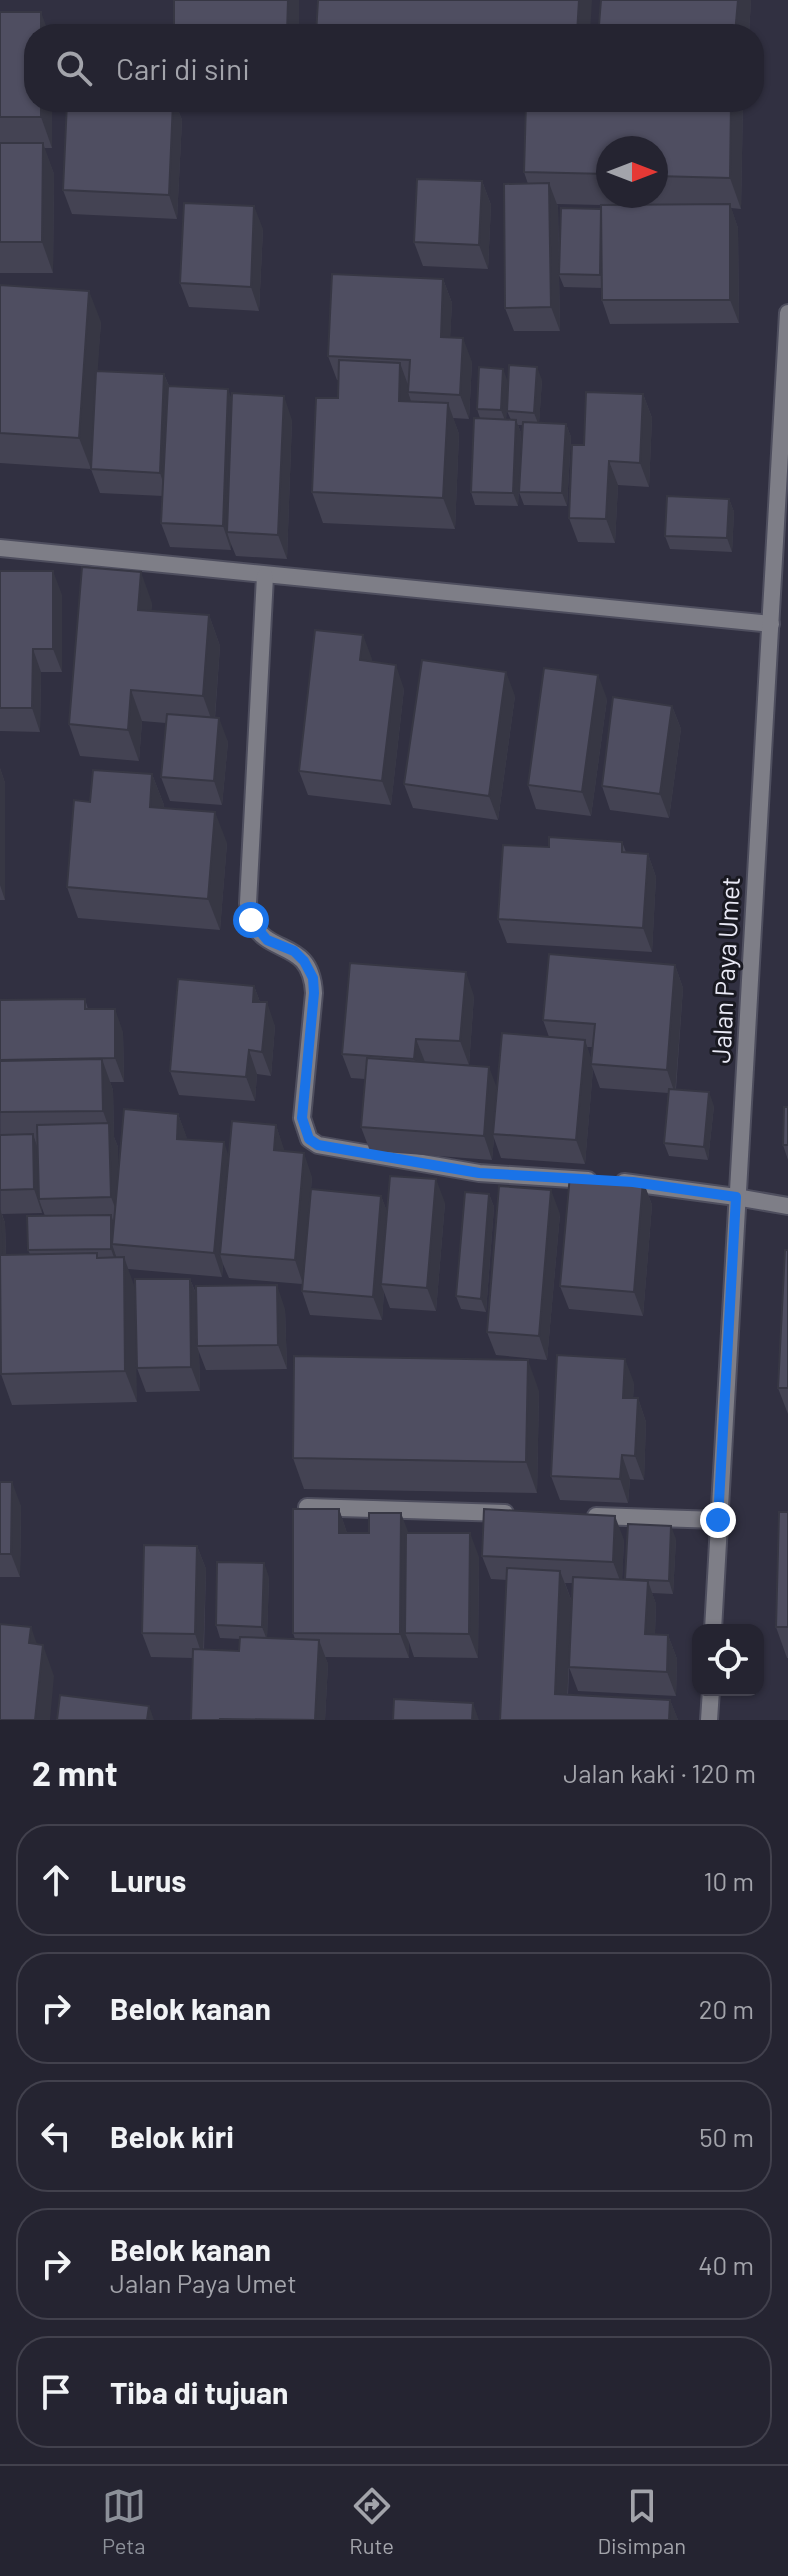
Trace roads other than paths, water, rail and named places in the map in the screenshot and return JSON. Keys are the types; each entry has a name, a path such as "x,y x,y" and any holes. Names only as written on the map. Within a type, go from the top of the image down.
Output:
{"street":[{"name":"Jalan Paya Umet","path":"713,1624 788,313"},
{"path":"0,548 771,624"},
{"path":"265,576 248,903 251,920 259,932 267,940 294,951 304,961 313,978 302,1118 309,1139 318,1145 479,1173 633,1182 788,1206"},
{"path":"307,1507 528,1514"},
{"path":"576,1515 718,1520"},
{"path":"709,1720 711,1696"}]}
